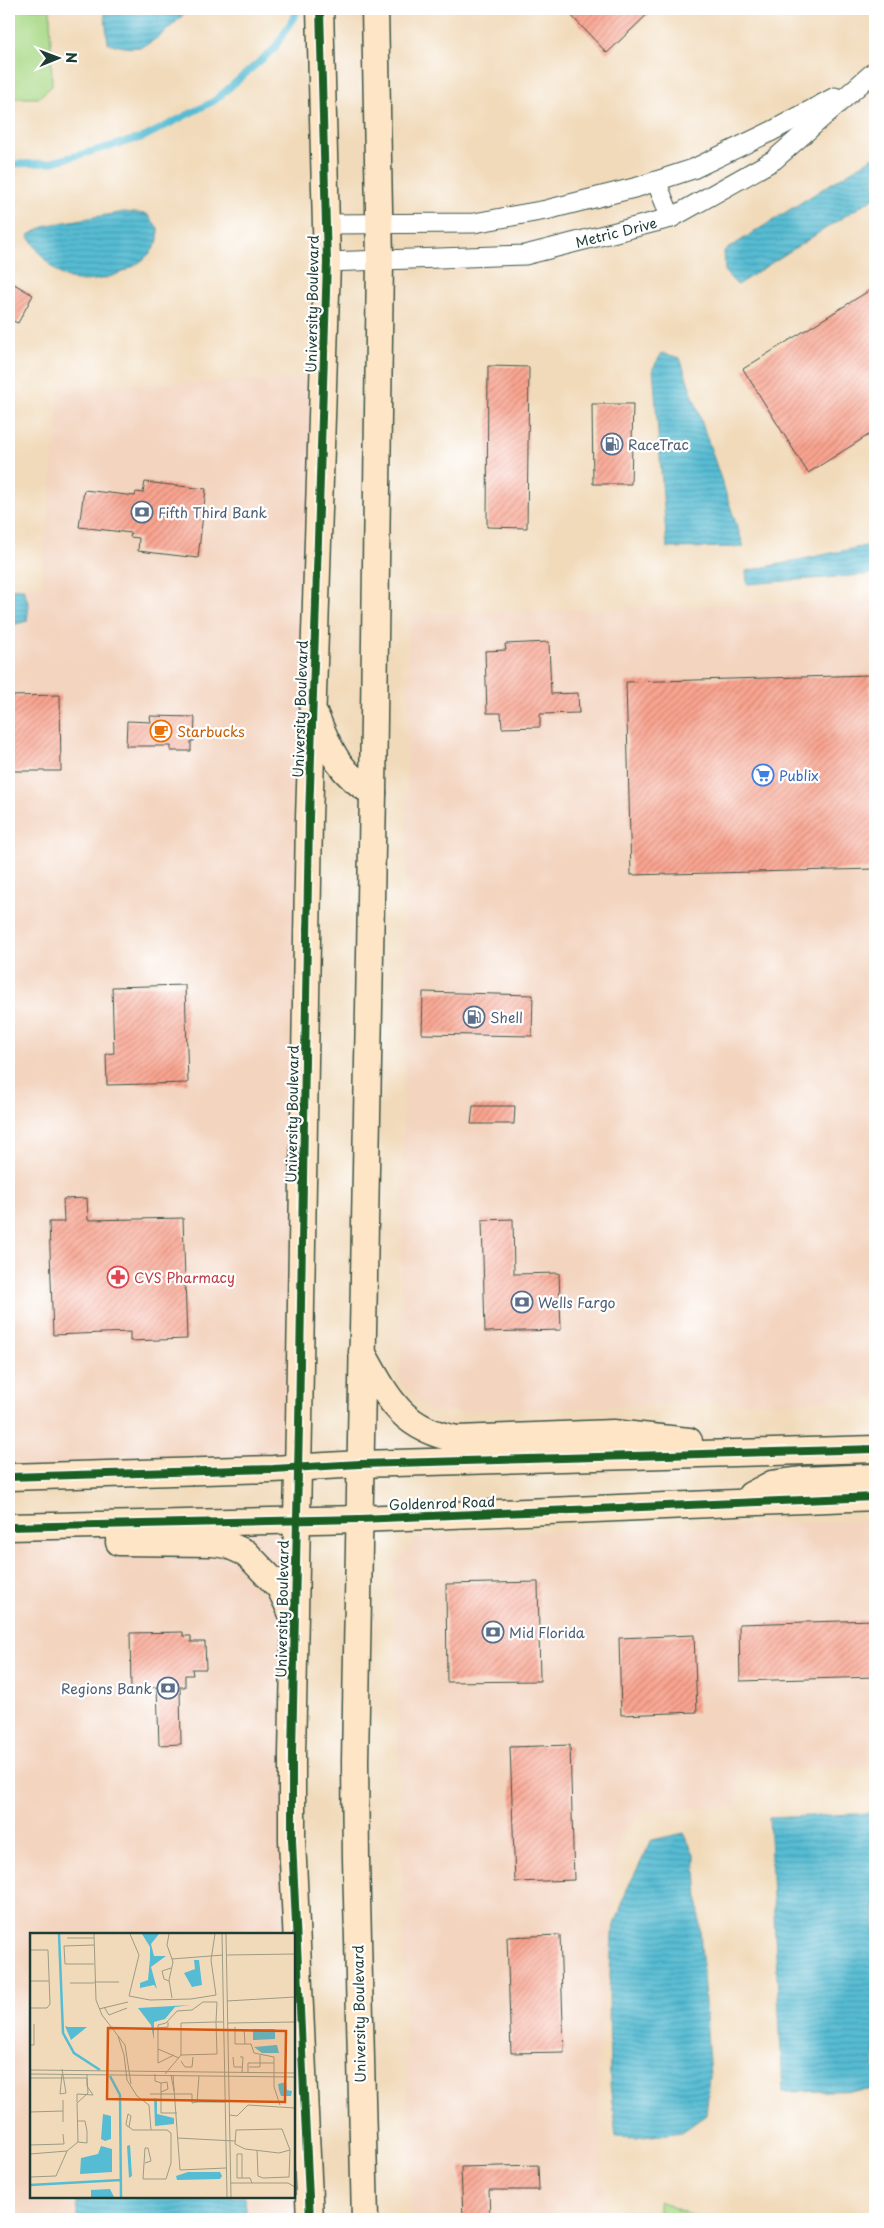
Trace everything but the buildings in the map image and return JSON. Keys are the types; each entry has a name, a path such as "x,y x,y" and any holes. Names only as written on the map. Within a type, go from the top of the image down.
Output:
{"street":[{"name":"University Boulevard","path":"310,2219 292,1840 292,1754 312,710 327,262 320,9"},
{"name":"University Boulevard","path":"365,2219 356,1850 360,1464 373,793 380,260 375,9"},
{"name":"Metric Drive","path":"326,224 474,223 546,210 656,181 702,165 772,131 869,76"},
{"name":"Metric Drive","path":"327,262 525,255 671,218 774,160 869,76"},
{"path":"656,181 671,218"},
{"path":"312,710 332,755 354,782 373,793"},
{"path":"362,1351 388,1397 408,1420 438,1436 458,1439 613,1433 802,1452"},
{"path":"9,1477 298,1468 360,1464 875,1450"},
{"path":"732,1503 772,1484 803,1480 875,1477"},
{"name":"Goldenrod Road","path":"14,1527 360,1519 875,1497"},
{"path":"14,1527 87,1542 213,1542 228,1545 246,1553 280,1588 295,1621"}],"shaded area":[{"path":"317,379 297,1466 9,1475 9,587 41,586 60,386"},
{"path":"875,600 875,1399 430,1412 400,1380 409,614"},
{"path":"875,1520 875,1767 738,1772 739,1806 642,1812 619,1839 598,2071 605,2219 410,2219 394,1563 420,1536"},
{"path":"295,1523 311,2219 9,2219 9,1535"}],"green space":[{"path":"9,9 50,9 52,86 38,98 9,98"},
{"path":"659,2201 700,2219 659,2219"}],"water":[{"path":"104,9 188,9 161,35 148,44 134,48 108,43"},
{"path":"875,156 875,197 737,285 725,272 724,251"},
{"path":"124,212 147,214 158,228 158,241 142,261 131,268 106,278 81,281 63,276 51,266 28,235 48,225"},
{"path":"662,353 680,358 744,547 667,548 653,368"},
{"path":"875,544 875,574 747,584 746,571"},
{"path":"23,588 29,605 27,621 9,626 9,589"},
{"path":"875,1813 875,2090 783,2092 769,1818"},
{"path":"684,1833 695,1856 710,2077 706,2115 682,2132 636,2138 616,2137 610,2084 609,1991 612,1934 627,1889 652,1840"},
{"path":"77,2198 245,2198 247,2219 77,2219"}],"waterway":[{"path":"9,164 49,163 144,137 214,101 274,49 299,9"}],"cycle path":[{"path":"310,2219 292,1840 292,1754 309,818 327,262 320,9"},
{"path":"9,1477 273,1469 360,1464 875,1449"},
{"path":"9,1527 360,1519 875,1497"}],"place":[{"name":"RaceTrac","path":"612,444"},
{"name":"Fifth Third Bank","path":"142,512"},
{"name":"Starbucks","path":"161,731"},
{"name":"Publix","path":"763,775"},
{"name":"Shell","path":"474,1017"},
{"name":"CVS Pharmacy","path":"118,1277"},
{"name":"Wells Fargo","path":"522,1302"},
{"name":"Mid Florida","path":"493,1632"},
{"name":"Regions Bank","path":"168,1688"}]}
